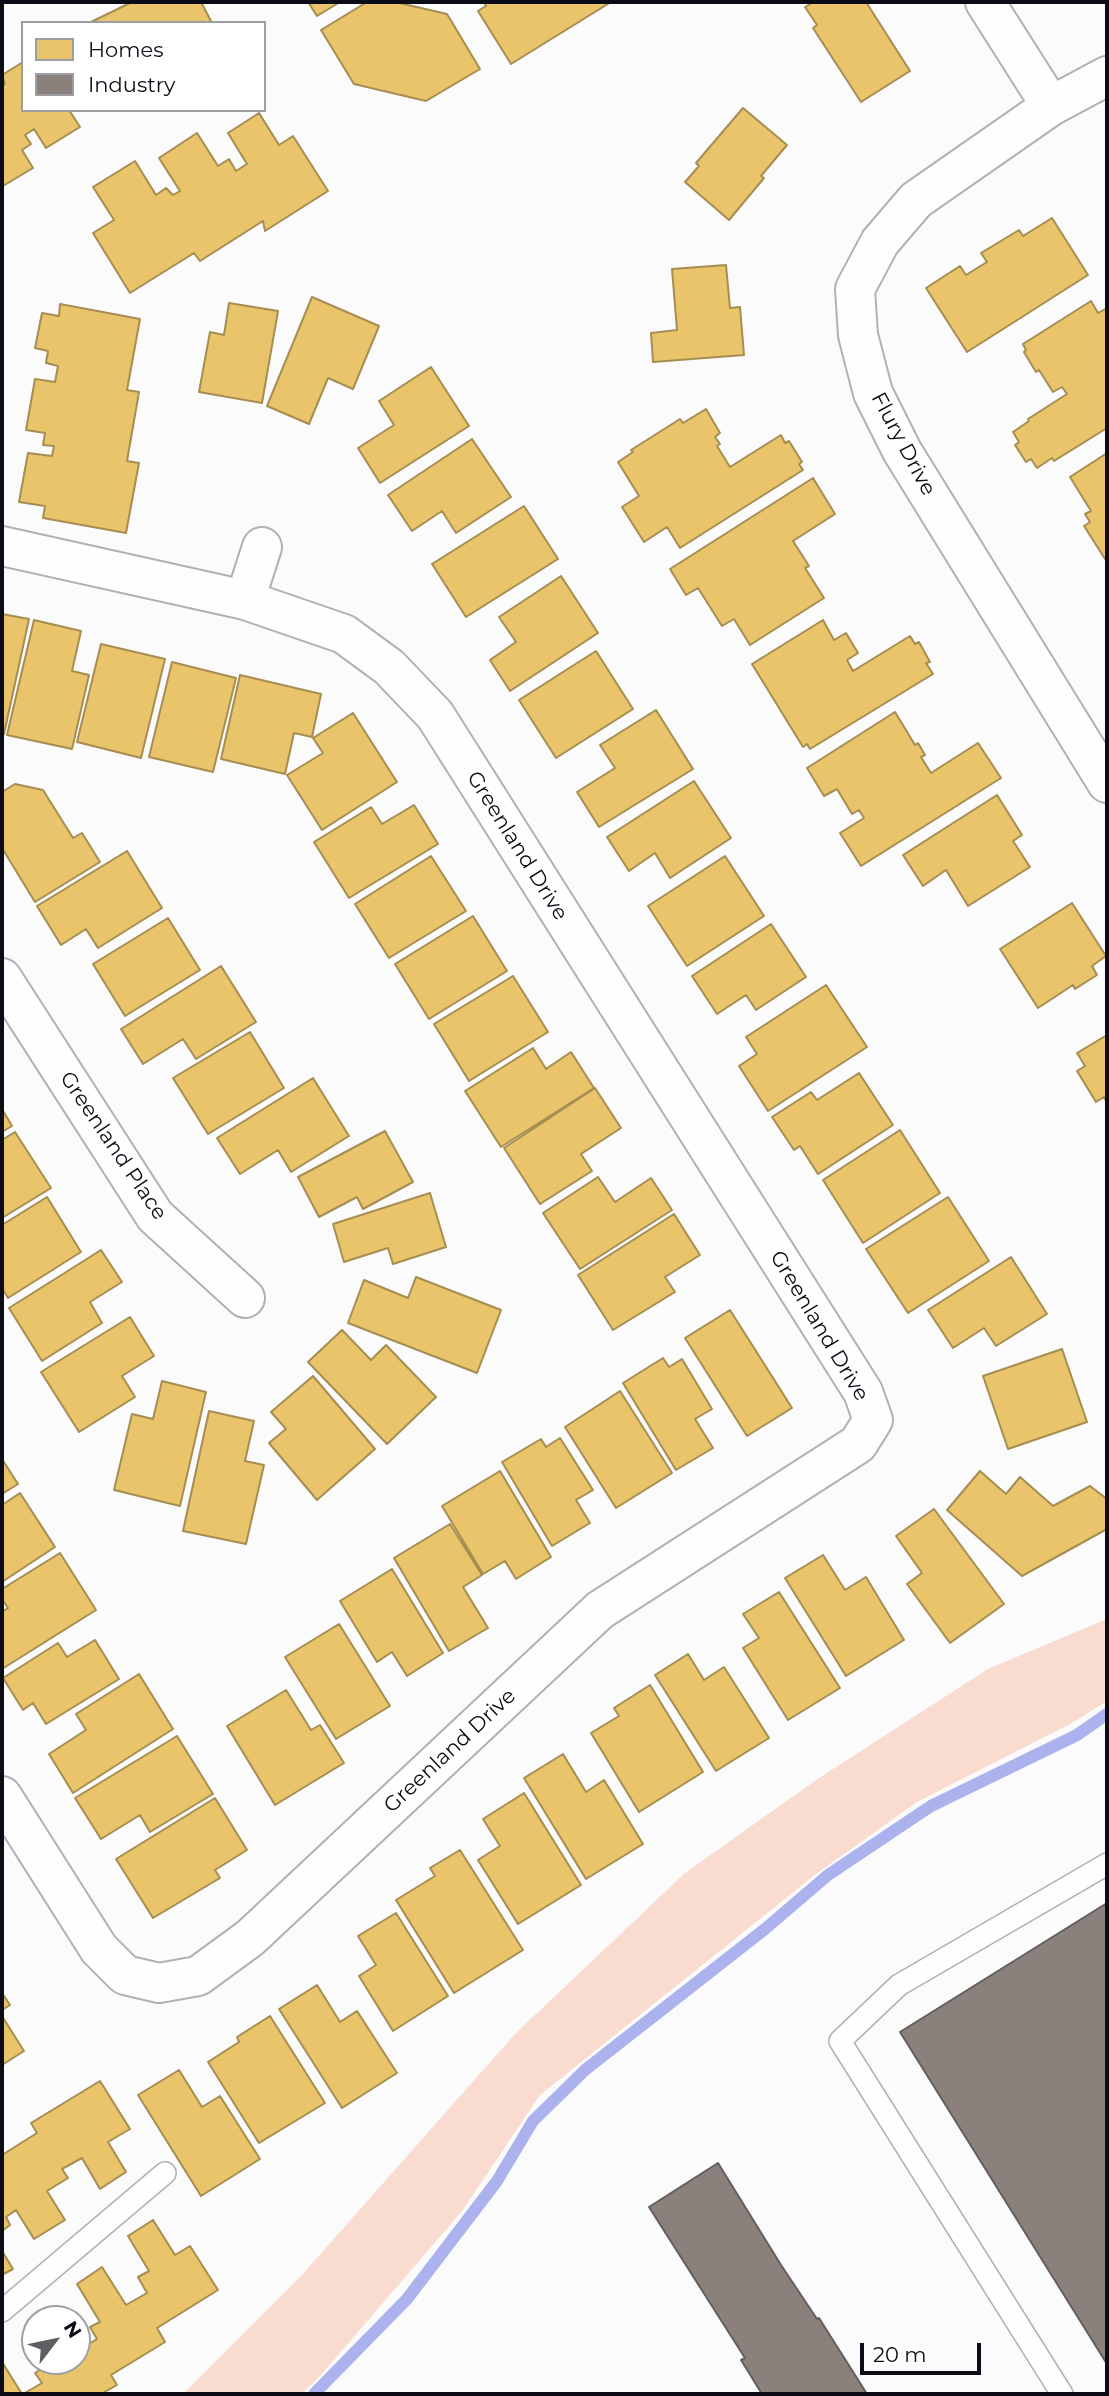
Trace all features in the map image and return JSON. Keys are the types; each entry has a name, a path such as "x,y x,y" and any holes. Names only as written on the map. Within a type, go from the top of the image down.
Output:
{"street":[{"path":"985,2 1051,106"},
{"name":"Flury Drive","path":"1107,76 1051,106 916,200 880,242 855,289 858,335 873,393 902,450 1107,783"},
{"name":"Greenland Drive","path":"2,546 245,600 344,634 389,667 435,715 863,1392 873,1420 858,1444 600,1610 250,1938 198,1976 159,1983 125,1975 99,1949 2,1796"},
{"path":"245,600 262,547"},
{"name":"Greenland Place","path":"2,978 155,1216 244,1298"}],"lane":[{"path":"1062,2394 841,2042 899,1984 1107,1864"},
{"path":"2,2311 165,2173"}],"shaded area":[{"path":"1107,1619 1107,1701 1072,1723 917,1802 816,1874 540,2095 462,2211 302,2394 183,2394 301,2276 515,2034 685,1873 819,1778 988,1669"}],"building: Homes":[{"path":"132,2 201,2 211,21 93,21"},
{"path":"308,2 340,2 317,16"},
{"path":"367,2 395,2 447,14 480,69 426,101 354,84 321,30"},
{"path":"484,2 611,2 511,64 478,11 486,6"},
{"path":"814,2 866,2 910,71 861,102 813,28 817,25 805,7"},
{"path":"21,63 21,112 70,112 80,127 46,148 34,129 25,135 31,144 22,150 33,168 3,186 2,86 5,84 2,75"},
{"path":"743,108 787,145 729,220 685,182 699,166 696,163"},
{"path":"259,113 279,145 293,136 328,191 265,231 263,221 200,261 194,253 130,293 93,233 114,220 93,187 135,161 156,195 166,188 173,195 180,191 159,158 197,133 218,166 229,159 236,171 247,164 228,133"},
{"path":"1052,218 1088,275 967,352 926,288 960,266 966,275 987,262 981,253 1019,230 1023,236"},
{"path":"726,265 730,308 740,307 744,355 653,362 651,333 677,330 672,269"},
{"path":"312,297 379,326 353,389 328,378 309,424 267,406"},
{"path":"1091,301 1098,313 1107,308 1107,428 1054,461 1052,458 1037,468 1031,459 1026,462 1015,445 1019,442 1013,432 1067,394 1062,387 1053,392 1039,370 1036,372 1024,352 1026,350 1023,344"},
{"path":"229,303 278,311 262,403 199,392 210,332 224,335"},
{"path":"60,304 140,319 127,390 139,392 127,461 139,463 126,533 43,518 45,506 19,502 28,453 52,456 54,446 43,445 45,433 26,430 35,379 55,382 58,366 46,363 48,351 35,348 42,313 59,316"},
{"path":"431,367 469,426 380,483 358,448 394,425 379,401"},
{"path":"706,409 720,433 715,437 720,444 717,446 730,467 781,435 785,443 789,441 802,462 799,464 803,470 680,548 667,527 644,542 622,507 639,496 618,462 633,452 631,450 680,419 683,423"},
{"path":"472,439 511,497 456,533 442,511 412,531 388,495"},
{"path":"1107,453 1107,562 1084,526 1090,522 1085,514 1091,511 1070,477"},
{"path":"813,478 835,514 793,541 809,566 805,568 824,598 750,645 734,619 722,626 698,588 686,595 670,569"},
{"path":"524,506 558,559 466,617 432,564"},
{"path":"561,576 598,633 510,691 490,660 516,642 499,617"},
{"path":"2,614 29,619 4,734 2,733"},
{"path":"34,620 81,631 72,671 89,675 72,749 7,735"},
{"path":"823,620 834,640 846,633 858,653 847,660 853,671 910,636 915,644 919,642 933,674 810,749 807,744 803,747 752,664"},
{"path":"101,644 165,659 141,758 77,742"},
{"path":"596,651 633,709 556,758 519,700"},
{"path":"172,662 236,678 213,772 149,757"},
{"path":"240,675 321,694 312,737 294,733 285,774 221,759"},
{"path":"656,710 693,769 599,827 577,792 615,768 600,745"},
{"path":"895,712 915,745 918,743 925,755 921,757 931,773 978,743 1001,778 861,866 840,833 864,818 859,810 852,814 837,789 824,796 807,768"},
{"path":"353,713 397,782 322,830 287,775 323,753 313,738"},
{"path":"694,781 731,838 670,878 655,853 629,871 607,837"},
{"path":"15,784 43,790 73,838 82,833 100,862 35,902 2,848 2,792"},
{"path":"997,795 1022,835 1013,841 1030,867 968,906 946,870 923,886 903,855"},
{"path":"414,805 438,844 349,898 314,842 371,807 382,824"},
{"path":"127,851 162,908 98,948 86,929 61,945 37,906"},
{"path":"431,856 466,911 389,958 355,904"},
{"path":"725,856 764,916 687,966 648,906"},
{"path":"1072,903 1106,956 1092,966 1097,975 1075,989 1073,985 1038,1008 1000,949"},
{"path":"473,916 507,971 429,1019 395,964"},
{"path":"168,918 200,970 125,1016 93,964"},
{"path":"771,924 806,977 756,1010 746,995 717,1014 692,976"},
{"path":"221,966 256,1022 196,1059 183,1039 143,1064 121,1029"},
{"path":"513,976 548,1032 469,1081 434,1024"},
{"path":"826,985 867,1047 768,1111 739,1066 757,1054 746,1037"},
{"path":"250,1032 284,1088 208,1134 173,1078"},
{"path":"1107,1035 1107,1103 1104,1097 1096,1102 1077,1071 1085,1066 1077,1053"},
{"path":"533,1048 546,1069 571,1052 594,1088 501,1147 465,1091"},
{"path":"859,1073 893,1125 818,1174 800,1146 794,1150 772,1117 811,1092 817,1100"},
{"path":"313,1078 349,1136 291,1172 278,1150 240,1174 217,1138"},
{"path":"595,1088 621,1128 581,1154 592,1171 540,1204 504,1148"},
{"path":"2,1109 12,1126 2,1132"},
{"path":"900,1130 940,1193 863,1243 823,1180"},
{"path":"385,1131 413,1182 363,1209 357,1197 319,1217 298,1177"},
{"path":"15,1132 51,1188 2,1218 2,1140"},
{"path":"598,1177 615,1202 651,1178 672,1210 580,1269 543,1213"},
{"path":"430,1193 446,1247 393,1264 388,1248 344,1262 333,1224"},
{"path":"47,1197 81,1252 8,1298 2,1288 2,1225"},
{"path":"948,1197 989,1261 908,1313 866,1249"},
{"path":"674,1214 700,1255 665,1277 675,1292 613,1330 578,1275"},
{"path":"101,1250 122,1282 90,1302 102,1323 42,1361 9,1308"},
{"path":"1011,1257 1047,1314 996,1346 984,1328 953,1348 928,1310"},
{"path":"416,1277 501,1310 477,1373 348,1323 364,1280 408,1298"},
{"path":"730,1310 792,1408 747,1436 685,1338"},
{"path":"130,1317 154,1356 122,1376 135,1397 79,1432 41,1372"},
{"path":"342,1330 371,1360 386,1345 436,1397 387,1444 308,1362"},
{"path":"1062,1349 1087,1422 1008,1449 983,1376"},
{"path":"663,1358 669,1367 682,1359 712,1409 695,1419 713,1448 676,1470 623,1383"},
{"path":"313,1376 375,1449 317,1500 269,1443 286,1429 271,1412"},
{"path":"162,1381 206,1392 180,1506 114,1490 132,1414 153,1419"},
{"path":"620,1391 672,1473 616,1508 565,1427"},
{"path":"209,1411 254,1421 245,1461 264,1465 246,1544 183,1531"},
{"path":"560,1438 593,1490 576,1500 590,1523 552,1546 502,1462 541,1439 546,1447"},
{"path":"2,1459 18,1484 2,1494"},
{"path":"500,1471 551,1557 516,1579 505,1561 483,1574 442,1506"},
{"path":"980,1471 1006,1494 1020,1477 1053,1506 1090,1486 1107,1499 1107,1529 1022,1576 947,1510"},
{"path":"20,1493 55,1547 2,1582 2,1505"},
{"path":"934,1509 1004,1604 950,1643 907,1584 922,1573 896,1536"},
{"path":"450,1524 482,1575 463,1587 488,1628 449,1651 394,1558"},
{"path":"60,1553 96,1610 2,1669 2,1612 8,1608 2,1599 2,1589"},
{"path":"823,1555 845,1590 866,1577 904,1640 846,1676 785,1578"},
{"path":"392,1569 443,1653 407,1676 392,1652 377,1662 340,1601"},
{"path":"779,1592 840,1688 788,1720 743,1648 759,1638 743,1614"},
{"path":"339,1624 390,1706 336,1739 285,1657"},
{"path":"95,1640 119,1679 46,1724 33,1703 23,1710 3,1678 58,1643 67,1657"},
{"path":"688,1654 704,1680 724,1667 769,1738 716,1771 655,1675"},
{"path":"139,1674 173,1729 73,1793 49,1754 86,1730 76,1714"},
{"path":"650,1685 703,1772 639,1812 591,1733 619,1716 614,1708"},
{"path":"286,1690 311,1730 320,1725 344,1763 275,1805 227,1726"},
{"path":"177,1736 213,1794 150,1832 140,1815 101,1839 75,1798"},
{"path":"563,1754 586,1792 604,1780 643,1844 586,1879 524,1778"},
{"path":"524,1793 581,1885 518,1924 478,1860 500,1846 483,1819"},
{"path":"215,1798 247,1850 215,1870 220,1878 153,1918 116,1859"},
{"path":"460,1850 523,1950 454,1993 396,1900 435,1876 430,1868"},
{"path":"396,1913 448,1996 393,2031 359,1976 376,1965 358,1936"},
{"path":"317,1985 340,2022 357,2011 397,2073 342,2108 279,2009"},
{"path":"2,1993 10,2005 2,2010"},
{"path":"2,2016 24,2051 2,2065"},
{"path":"270,2016 325,2103 259,2143 208,2062 239,2042 237,2037"},
{"path":"179,2070 202,2107 220,2096 260,2159 201,2196 138,2095"},
{"path":"100,2081 130,2129 108,2142 126,2172 100,2189 82,2158 62,2169 68,2178 47,2191 65,2220 34,2239 16,2210 6,2217 10,2225 2,2231 2,2155 37,2133 31,2123"},
{"path":"153,2220 175,2255 190,2246 218,2290 157,2328 165,2342 111,2375 117,2385 101,2394 23,2394 42,2383 36,2375 91,2375 91,2343 97,2339 91,2326 100,2322 77,2284 102,2267 126,2305 147,2293 138,2277 149,2271 128,2236"},
{"path":"2,2251 13,2269 2,2275"},
{"path":"2,2362 22,2394 2,2394"}],"building: Industry":[{"path":"1107,1903 1107,2364 900,2032"},
{"path":"718,2163 781,2265 817,2319 819,2318 867,2394 762,2394 741,2360 745,2358 649,2207"}],"waterway":[{"path":"314,2394 407,2299 497,2181 533,2121 585,2070 765,1929 828,1875 931,1806 1077,1735 1107,1714"}]}
